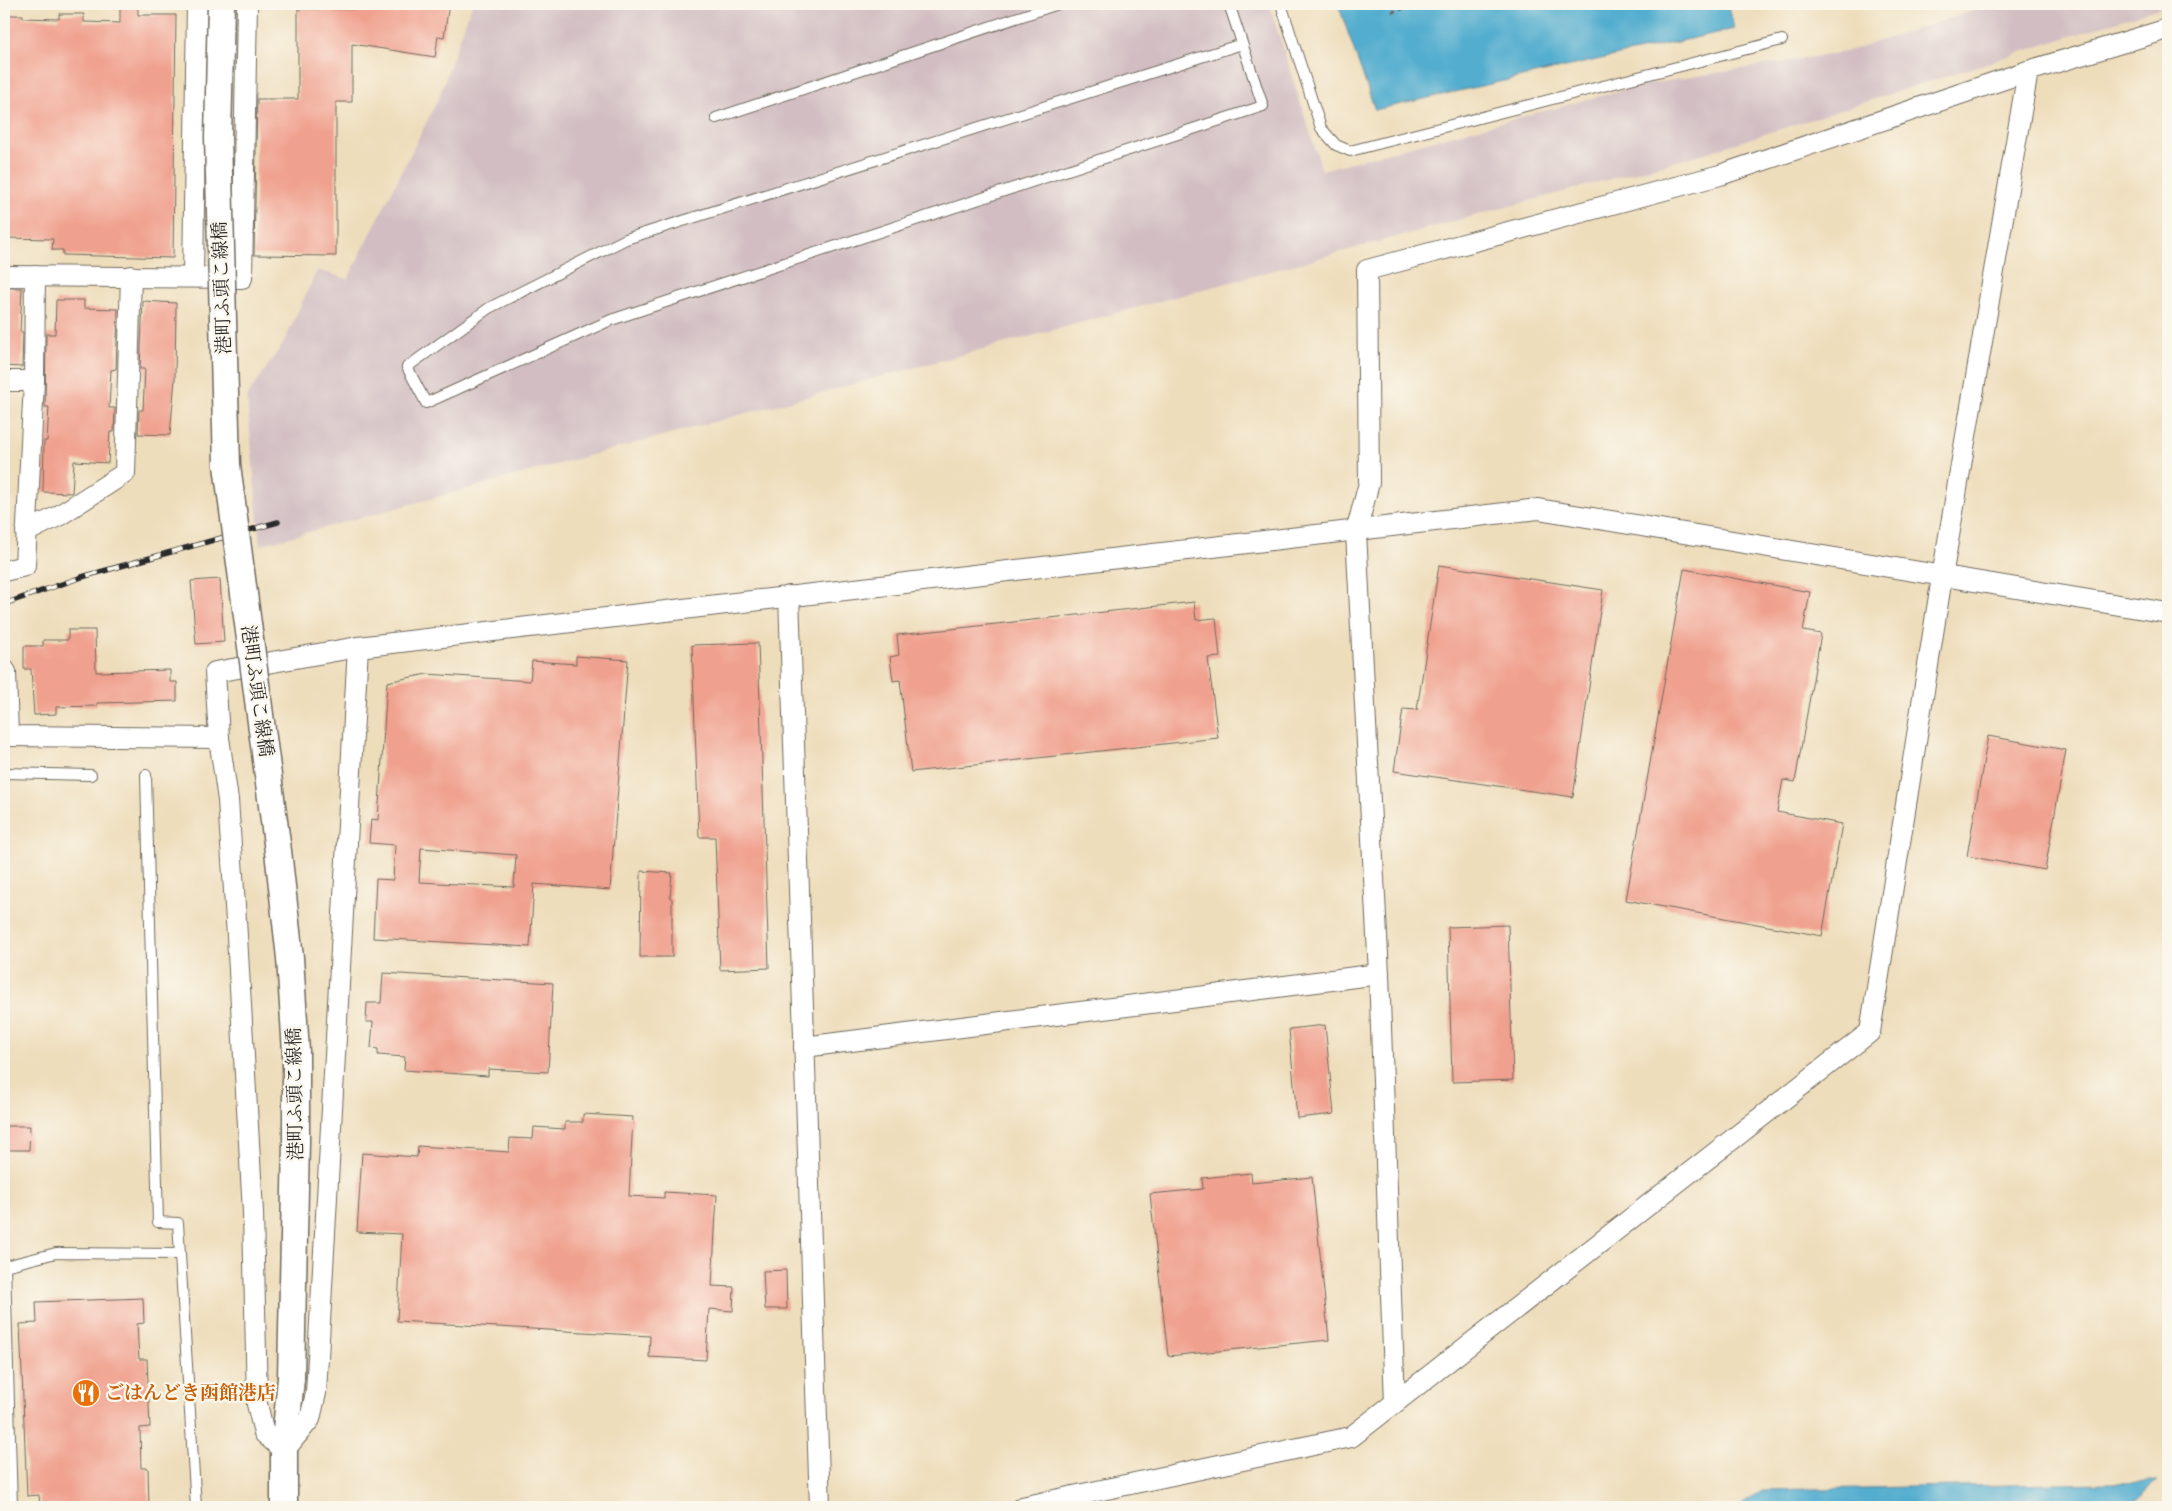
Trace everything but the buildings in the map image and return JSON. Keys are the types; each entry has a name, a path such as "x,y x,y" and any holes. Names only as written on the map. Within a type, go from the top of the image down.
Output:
{"street":[{"path":"193,277 197,4"},
{"name":"港町ふ頭こ線橋","path":"221,4 218,138 227,465 278,851 290,958 296,1052 296,1152 291,1378 284,1452 284,1507"},
{"path":"4,276 242,278 248,4"},
{"path":"1395,1403 1379,974 1356,532 1370,483 1367,270 1720,175 2028,72 2168,29"},
{"path":"1022,1507 1351,1437 1870,1032 1942,577 2028,72"},
{"path":"4,571 25,566 34,382 35,276"},
{"path":"26,532 60,515 125,472 131,276"},
{"path":"4,380 34,382"},
{"path":"358,647 316,1393 310,1419 284,1452 264,1433 257,1404 253,1212 238,936 228,800 219,738 215,672 358,647 1356,532 1538,509 2168,613"},
{"path":"789,596 820,1507"},
{"path":"4,670 6,672 8,736 219,738"},
{"path":"804,1048 1379,974"}],"lane":[{"path":"716,118 1058,4"},
{"path":"1230,4 1263,106 612,320 426,402 407,367 489,308 626,239 1242,44"},
{"path":"1281,4 1321,128 1336,145 1350,151 1782,40"},
{"path":"4,773 91,775"},
{"path":"146,775 158,1222 178,1223 196,1507"},
{"path":"12,1507 5,1266 56,1253 180,1254"}],"path":[{"path":"1392,12 1412,6 1412,4"}],"shaded area":[{"path":"472,4 1269,4 1322,170 1642,85 1845,52 1995,4 2168,5 1699,155 260,545 247,396 283,344 317,270 348,279 439,97"}],"water":[{"path":"1338,4 1736,4 1729,6 1734,29 1375,110"},
{"path":"2157,1482 2127,1507 1739,1507 1762,1490"}],"railway":[{"path":"4,604 82,577 278,522"}],"place":[{"name":"ごはんどき函館港店","path":"86,1393"}]}
